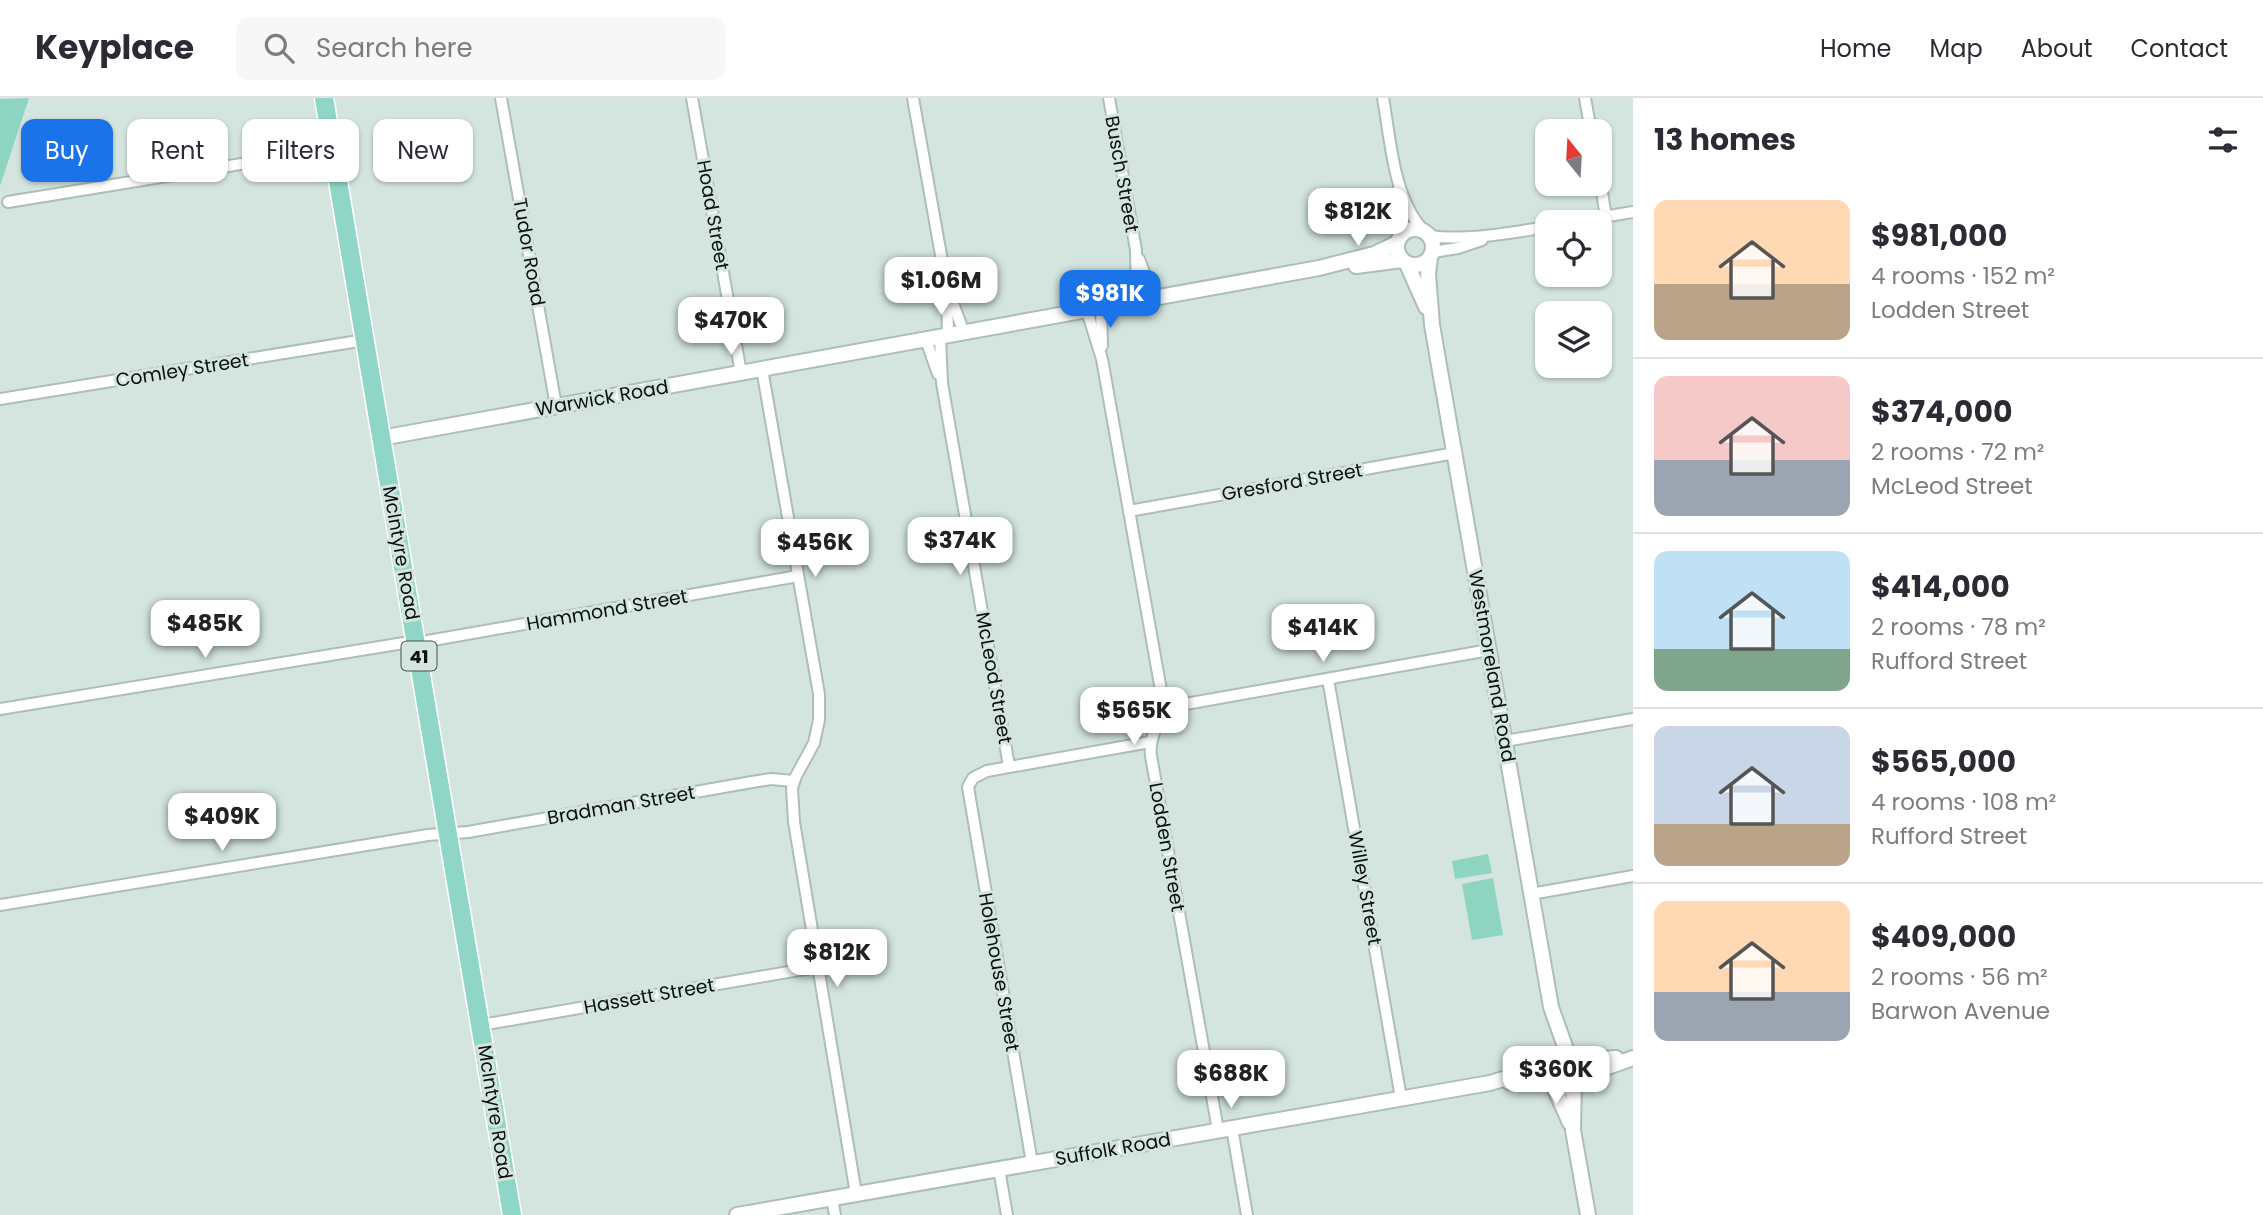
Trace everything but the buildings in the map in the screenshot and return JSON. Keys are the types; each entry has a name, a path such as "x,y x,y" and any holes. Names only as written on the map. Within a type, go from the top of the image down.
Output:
{"main road":[{"name":"McIntyre Road","path":"324,98 328,119"},
{"name":"McIntyre Road","path":"339,182 512,1215"}],"street":[{"name":"Tudor Road","path":"501,98 556,406"},
{"name":"Hoad Street","path":"692,98 741,373"},
{"path":"913,98 947,289 964,333"},
{"name":"Busch Street","path":"1109,98 1136,250 1137,302"},
{"path":"1383,98 1397,173 1401,226 1398,255 1404,262 1417,265 1432,255 1491,236"},
{"path":"1585,98 1589,119"},
{"path":"8,202 242,164"},
{"path":"1397,173 1413,219 1432,240 1432,255"},
{"path":"1612,215 1633,212"},
{"path":"1398,240 1413,229 1453,238 1491,236 1535,229"},
{"name":"Warwick Road","path":"381,438 1320,268 1374,254 1398,240"},
{"name":"Busch Street","path":"1136,250 1154,299"},
{"name":"Westmoreland Road","path":"1432,255 1429,286 1432,324 1551,1007 1550,1059"},
{"name":"Warwick Road","path":"1320,268 1404,262"},
{"name":"Westmoreland Road","path":"1404,262 1414,276 1432,324"},
{"name":"McLeod Street","path":"947,289 938,338 942,383 1009,766"},
{"path":"1094,309 1163,708 1489,650"},
{"name":"Comley Street","path":"0,400 365,340"},
{"path":"762,369 817,680 820,708 814,743 792,788 796,837 856,1194"},
{"name":"Gresford Street","path":"1129,511 1455,453"},
{"name":"Hammond Street","path":"0,709 416,642 798,576"},
{"name":"Willey Street","path":"1328,679 1401,1098"},
{"name":"Lodden Street","path":"1163,708 1150,742 1151,756 1225,1129 1247,1215"},
{"path":"1505,741 1633,719"},
{"path":"1009,766 1150,742"},
{"name":"Holehouse Street","path":"1009,766 982,772 970,782 968,793 1031,1163"},
{"name":"Bradman Street","path":"0,905 771,779 794,781"},
{"path":"1531,894 1633,876"},
{"name":"Hassett Street","path":"481,1025 817,967"},
{"name":"Westmoreland Road","path":"1551,1007 1572,1058"},
{"path":"1573,1130 1545,1071 1550,1059 1557,1055 1572,1058 1633,1057"},
{"path":"1551,1084 1564,1087 1633,1057"},
{"path":"1572,1058 1578,1066 1573,1130 1588,1215"},
{"name":"Suffolk Road","path":"737,1215 1490,1083 1526,1072 1550,1059"},
{"name":"Suffolk Road","path":"1490,1083 1551,1084"},
{"path":"999,1169 1007,1215"},
{"path":"832,1198 835,1215"}],"green space":[{"path":"29,98 0,186 0,99"},
{"path":"1488,854 1492,873 1455,879 1452,861"},
{"path":"1493,878 1503,935 1472,940 1462,884"}]}
